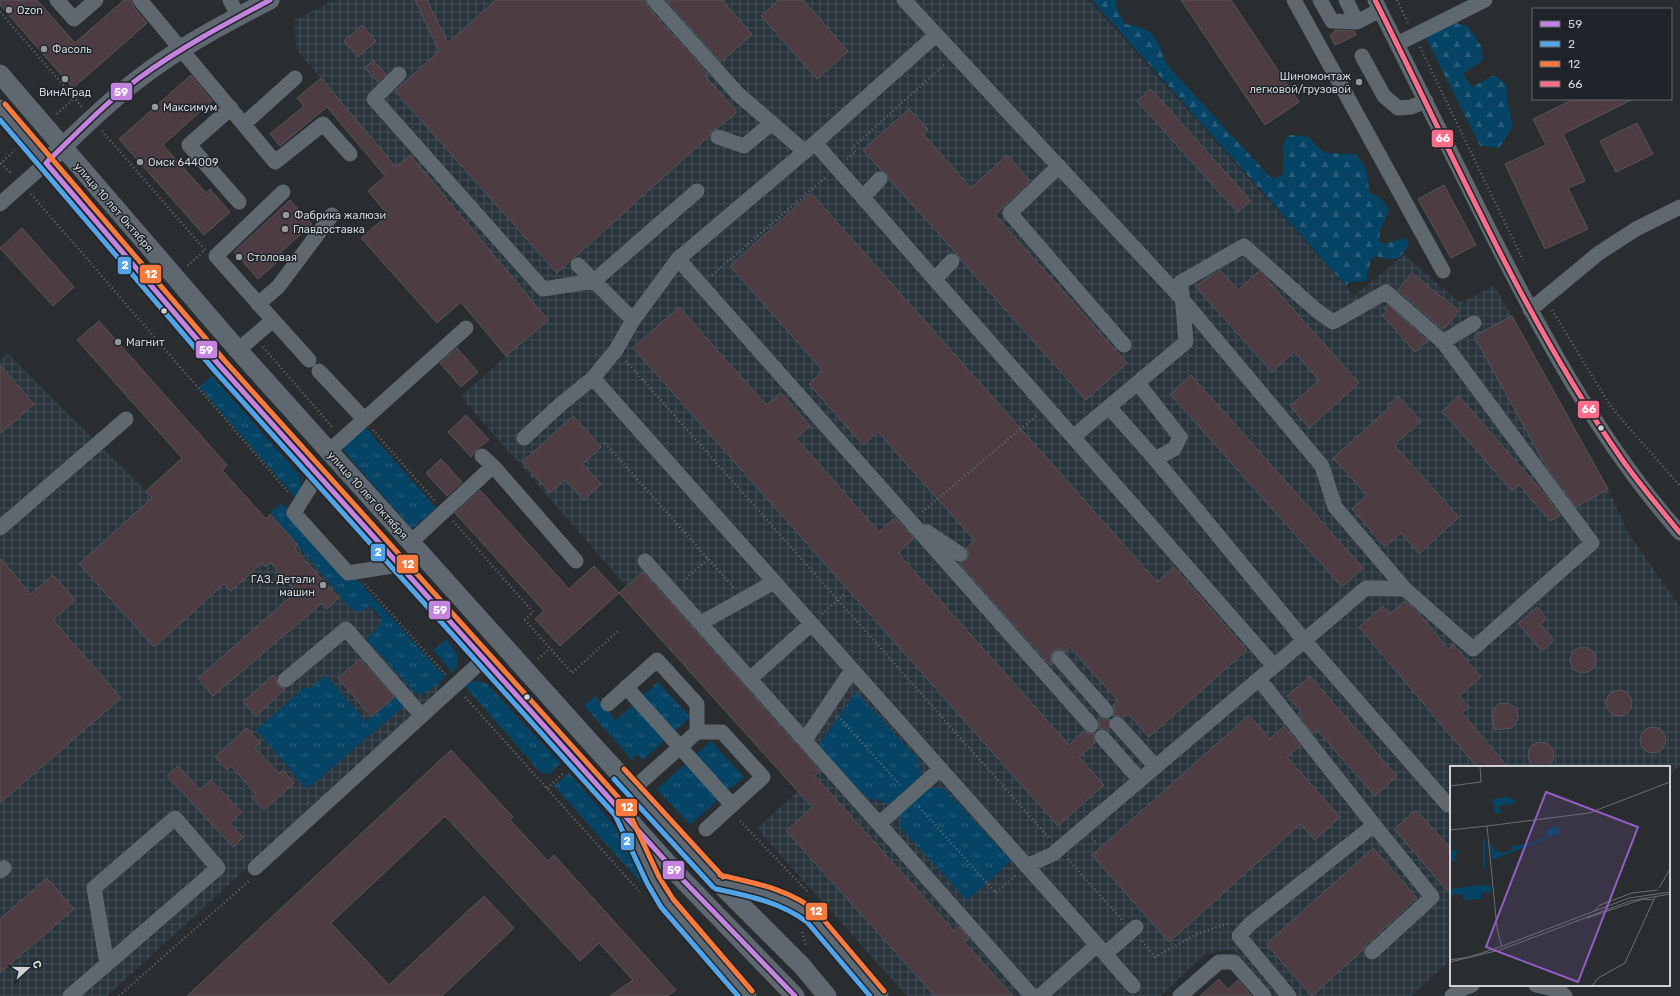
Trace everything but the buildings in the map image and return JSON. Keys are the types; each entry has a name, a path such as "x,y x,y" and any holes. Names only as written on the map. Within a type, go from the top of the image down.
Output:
{"main road":[{"path":"46,163 136,80 182,48 234,8 270,0"},
{"name":"улица 10 лет Октября","path":"0,74 62,148 238,350 718,882 802,966 827,996"},
{"name":"улица 10 лет Октября","path":"0,109 215,360 681,878 793,995"},
{"path":"621,811 653,880 667,903 747,996"},
{"path":"667,903 666,889 671,882 681,878"},
{"path":"718,882 788,900 800,906 812,917 879,996"}],"street":[{"path":"57,0 74,19 96,0"},
{"path":"140,0 182,48 275,162 323,124 350,154"},
{"path":"654,0 738,94 772,123 810,147 863,197 1274,666"},
{"path":"904,0 1182,299 1322,466 1335,507 1405,589 1473,649 1592,543 1443,342 1386,292 1333,322 1316,310 1244,246 1181,282 1182,299 1186,342 1073,437"},
{"path":"1294,0 1443,271"},
{"path":"1320,0 1332,22 1357,22 1377,5 1398,44 1530,310 1588,408 1638,482 1680,533"},
{"path":"1346,0 1357,22"},
{"path":"1398,44 1485,0"},
{"path":"524,438 561,404 593,378 616,350 633,320 678,259 810,147 936,35"},
{"path":"1362,56 1384,96 1398,108 1412,107 1426,101"},
{"path":"399,74 374,99 543,289 594,281 697,191"},
{"path":"244,124 295,78"},
{"path":"231,108 189,145 239,202"},
{"path":"718,137 744,146 772,123"},
{"path":"0,204 46,163"},
{"path":"1058,166 1010,213 1124,345"},
{"path":"863,197 880,179"},
{"path":"283,192 216,256 314,366 364,419"},
{"path":"1530,310 1599,253 1636,229 1680,207"},
{"path":"258,304 278,287 332,215"},
{"path":"678,259 1091,725"},
{"path":"935,279 952,261"},
{"path":"578,265 633,320"},
{"path":"238,350 273,320"},
{"path":"1443,342 1474,323"},
{"path":"329,451 466,328"},
{"path":"593,378 1133,986"},
{"path":"1138,383 1180,437 1174,449 1155,459"},
{"path":"1109,407 1155,459 1304,640 1448,805"},
{"path":"0,528 126,419"},
{"path":"411,542 444,511 488,461 576,561"},
{"path":"318,474 294,513 348,573 400,565"},
{"path":"911,522 960,554"},
{"path":"646,561 1032,996"},
{"path":"701,623 774,582"},
{"path":"1026,866 1054,854 1366,588 1405,589"},
{"path":"750,679 812,624"},
{"path":"285,680 346,629 422,716"},
{"path":"1058,658 1106,712"},
{"path":"255,873 484,659"},
{"path":"608,704 657,660 697,704 697,732"},
{"path":"804,740 852,670"},
{"path":"1259,679 1432,897 1372,952"},
{"path":"626,688 732,805"},
{"path":"1117,724 1156,767"},
{"path":"634,789 697,732 722,732 763,777 706,829"},
{"path":"1102,737 1140,780"},
{"path":"879,824 940,769"},
{"path":"70,996 107,964 218,868 175,818 94,888 107,964"},
{"path":"1289,996 1239,936 1250,924 1374,825"},
{"path":"1040,996 1101,950 1134,929"},
{"path":"1180,996 1219,962 1234,962 1264,996"},
{"path":"1540,986 1558,990 1565,996"}],"path":[{"path":"1397,0 1524,261"},
{"path":"1,163 23,185 299,505"},
{"path":"1544,298 1611,407 1680,486"},
{"path":"616,350 1060,849 1134,929 1155,957 1200,933 1237,920"},
{"path":"911,522 1046,407"},
{"path":"364,419 533,612 524,620 572,673 619,630"},
{"path":"604,443 743,599"},
{"path":"672,591 708,559"},
{"path":"355,572 642,895"},
{"path":"812,624 844,595"},
{"path":"547,788 563,774"},
{"path":"119,996 255,873"},
{"path":"986,882 996,893 1015,876"}],"shaded area":[{"path":"335,0 1089,0 1354,296 1404,255 1458,301 1465,301 1494,285 1608,489 1629,534 1680,607 1680,766 1670,774 1670,766 1450,766 1450,961 1411,996 1272,996 1232,949 1205,954 1161,996 907,996 757,829 798,791 619,593 626,586 461,397 506,356 368,191 396,167 296,49 294,20"},
{"path":"8,354 224,569 287,514 443,689 107,996 0,996 0,360"}],"green space":[{"path":"1092,0 1117,0 1116,7 1125,24 1143,29 1154,36 1167,65 1270,177 1274,179 1283,174 1283,151 1285,140 1291,135 1308,137 1326,153 1354,154 1359,158 1365,167 1370,193 1381,198 1389,210 1380,231 1379,243 1384,244 1405,238 1409,243 1406,250 1397,259 1387,259 1376,256 1371,259 1366,281 1350,282 1346,286"},
{"path":"1452,22 1468,26 1481,46 1483,60 1463,74 1472,87 1494,75 1506,84 1509,113 1513,126 1499,148 1480,146 1425,36"},
{"path":"212,376 299,475 301,487 295,497 199,387"},
{"path":"365,427 436,508 412,529 341,448"},
{"path":"282,503 351,581 355,577 445,677 435,686 424,693 416,694 366,639 378,628 382,618 370,606 361,611 351,609 270,512"},
{"path":"446,640 455,651 458,659 458,664 453,673 433,650"},
{"path":"326,675 366,722 396,697 404,706 307,789 256,730 304,688 310,688"},
{"path":"474,681 483,682 488,685 560,763 550,774 541,773 463,684"},
{"path":"658,682 690,717 673,733 641,698"},
{"path":"856,692 919,760 921,776 889,804 866,797 818,746"},
{"path":"595,696 616,720 633,705 665,740 643,760 638,754 632,760 584,706"},
{"path":"711,741 744,777 726,792 694,756"},
{"path":"686,763 719,799 690,825 657,789"},
{"path":"569,773 612,823 627,846 645,885 644,886 554,786"},
{"path":"928,788 944,788 1011,861 967,900 900,827 901,813"}],"transit line":[{"name":"59","path":"270,0 187,46 139,78 103,108 46,163 220,366 681,878 795,996"},
{"name":"66","path":"1375,0 1490,234 1552,348 1585,404 1621,458 1642,487 1680,533"},
{"name":"12","path":"5,104 225,361 626,806 659,877 673,899 752,991"},
{"name":"2","path":"0,120 215,371 615,815 647,883 661,907 738,996"},
{"name":"12","path":"624,769 723,877"},
{"name":"2","path":"614,779 713,887"},
{"name":"12","path":"720,875 783,892 806,904 817,912 884,991"},
{"name":"2","path":"716,889 752,897 786,909 797,915 807,922 870,996"}],"place":[{"name":"Ozon","path":"9,10"},
{"name":"Фасоль","path":"44,49"},
{"name":"ВинАГрад","path":"65,79"},
{"name":"Шиномонтаж легковой/грузовой","path":"1359,82"},
{"name":"Максимум","path":"155,107"},
{"name":"Омск 644009","path":"140,162"},
{"name":"Фабрика жалюзи","path":"286,215"},
{"name":"Главдоставка","path":"285,229"},
{"name":"Столовая","path":"239,257"},
{"name":"Магнит","path":"118,342"},
{"name":"ГАЗ. Детали машин","path":"323,585"}]}
